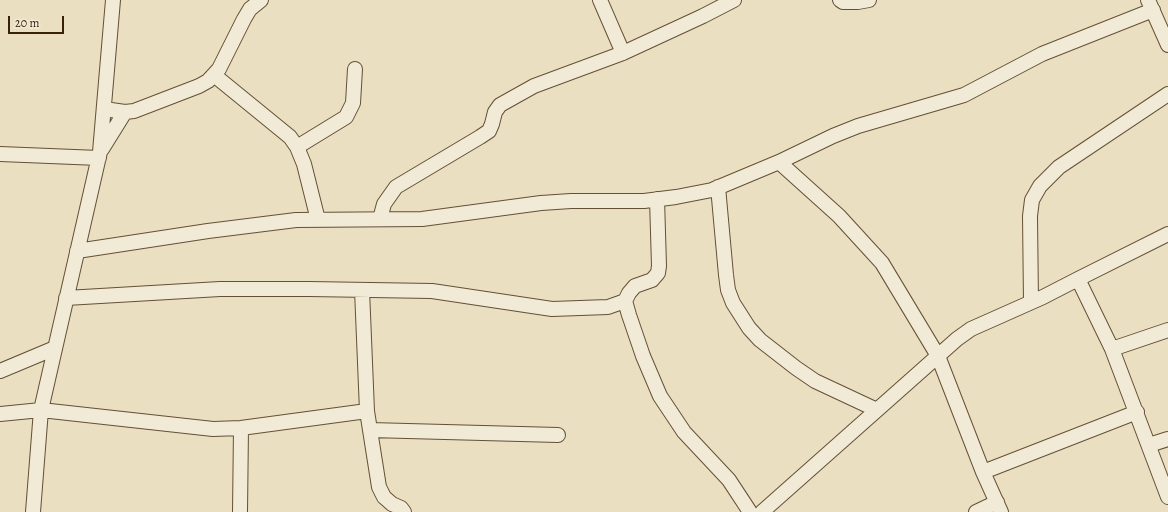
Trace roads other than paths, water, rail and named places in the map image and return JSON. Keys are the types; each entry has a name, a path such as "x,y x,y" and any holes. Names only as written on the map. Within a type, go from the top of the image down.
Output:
{"street":[{"path":"34,512 41,410 99,155 113,0"},
{"path":"104,109 125,112 134,111 199,86 208,81 219,69 244,19 250,10 261,0"},
{"path":"600,0 623,53"},
{"path":"380,219 384,204 396,187 489,131 495,112 500,105 534,86 623,53 734,0"},
{"path":"840,0 843,2 869,0"},
{"path":"77,251 208,231 296,220 422,219 541,203 571,201 644,201 712,190 779,162 833,136 858,126 964,96 1042,54 1151,5 1168,46"},
{"path":"298,147 346,117 353,103 355,69"},
{"path":"214,75 290,137 298,147 304,164 318,220"},
{"path":"1032,302 1030,216 1032,200 1040,186 1059,167 1168,94"},
{"path":"0,154 82,158 99,155 125,112"},
{"path":"779,162 839,216 882,263 938,356 983,472 999,507 976,512"},
{"path":"718,187 728,290 733,303 749,328 760,340 815,381 877,410"},
{"path":"657,199 658,273 652,280 635,286 628,293 625,301 643,356 660,396 684,432 729,480 750,512"},
{"path":"762,512 957,338 971,329 1043,297 1168,234"},
{"path":"1078,279 1112,349 1168,497"},
{"path":"66,298 220,289 432,291 552,309 608,307 625,301"},
{"path":"362,290 367,411 379,486 384,497 392,504 402,508 404,512"},
{"path":"1112,349 1168,330"},
{"path":"0,371 55,348"},
{"path":"0,414 41,410 213,429 240,428 367,411"},
{"path":"983,472 1137,412"},
{"path":"240,428 240,512"},
{"path":"370,430 558,435"},
{"path":"1149,445 1168,439"}]}
